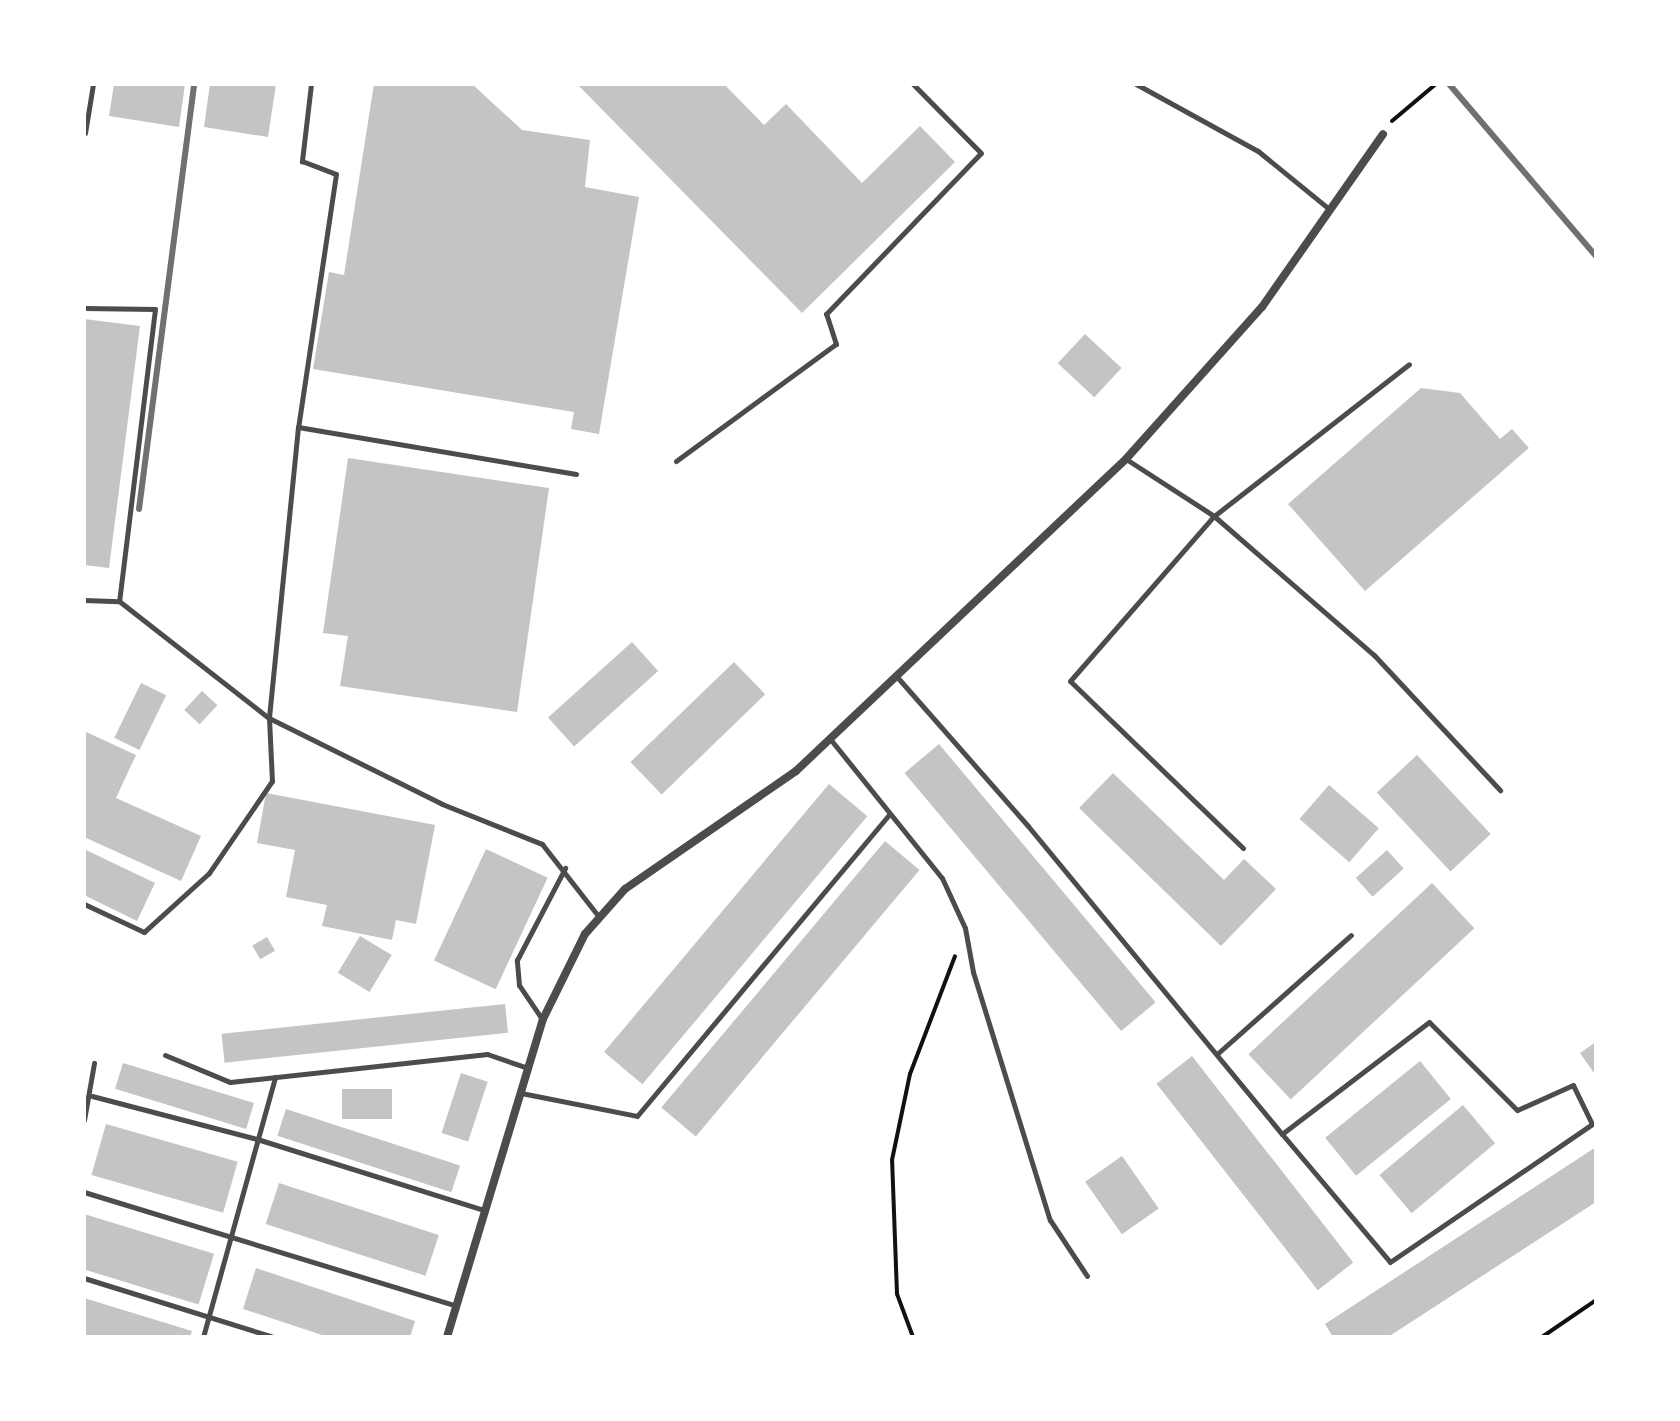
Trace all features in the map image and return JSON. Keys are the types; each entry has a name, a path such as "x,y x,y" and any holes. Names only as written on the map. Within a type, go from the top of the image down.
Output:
{"street":[{"path":"447,1337 543,1019 561,975 599,917 625,889 765,795 831,740 1126,459 1262,307 1328,208 1383,134"}],"lane":[{"path":"85,133 93,84"},
{"path":"84,904 144,932 209,873 272,781 269,718 298,427 336,174 302,161 311,84"},
{"path":"676,461 836,344 826,314 981,153 913,84"},
{"path":"1136,84 1258,151 1328,208"},
{"path":"84,308 155,309 119,601"},
{"path":"1243,848 1070,681 1214,516 1409,364"},
{"path":"298,427 576,474"},
{"path":"1126,459 1214,516 1374,655 1500,790"},
{"path":"84,600 119,601 269,718 442,804 525,834 565,868 599,917"},
{"path":"898,678 1217,1054 1282,1134 1390,1262 1592,1124 1573,1085 1517,1110 1429,1022 1282,1134"},
{"path":"831,740 942,878 965,928 973,972 1050,1220 1087,1276"},
{"path":"521,1093 637,1116 889,815"},
{"path":"543,1019 519,985 517,960 565,868"},
{"path":"1217,1054 1351,935"},
{"path":"165,1055 230,1082 487,1054 528,1068"},
{"path":"84,1120 92,1096 94,1063"},
{"path":"203,1337 275,1077"},
{"path":"92,1096 257,1139 485,1210"},
{"path":"84,1192 456,1307"},
{"path":"84,1278 273,1337"}],"path":[{"path":"1383,134 1398,114 1436,84"},
{"path":"913,1337 897,1294 892,1160 910,1074 965,928"},
{"path":"1542,1337 1596,1300"}],"building":[{"path":"114,84 185,84 179,127 109,116"},
{"path":"210,84 276,84 268,137 204,127"},
{"path":"374,84 472,84 522,130 590,140 585,187 639,197 599,434 571,429 574,412 313,369 329,272 344,275"},
{"path":"577,84 724,84 764,125 786,104 862,183 920,126 955,162 802,313"},
{"path":"84,319 140,326 109,568 84,565"},
{"path":"1085,334 1122,368 1094,397 1058,363"},
{"path":"1421,388 1460,393 1500,439 1512,429 1529,448 1365,591 1288,504"},
{"path":"348,458 549,488 517,712 340,686 348,636 323,633"},
{"path":"632,642 658,671 574,747 548,718"},
{"path":"734,662 765,694 662,794 630,762"},
{"path":"141,683 166,695 139,750 114,738"},
{"path":"202,691 217,705 200,724 184,710"},
{"path":"84,731 136,755 116,798 201,836 181,881 84,837"},
{"path":"939,744 1156,1002 1121,1031 905,773"},
{"path":"1417,755 1491,834 1450,871 1377,793"},
{"path":"1113,773 1224,880 1244,859 1276,889 1221,946 1079,808"},
{"path":"829,784 867,816 642,1084 604,1052"},
{"path":"1329,785 1379,828 1349,862 1299,819"},
{"path":"266,793 435,825 416,924 396,920 392,940 322,926 327,905 286,897 295,850 257,843"},
{"path":"885,841 919,870 696,1137 661,1108"},
{"path":"84,849 155,883 137,921 84,895"},
{"path":"486,849 548,878 496,989 434,960"},
{"path":"1387,850 1404,869 1373,897 1356,878"},
{"path":"1432,883 1474,928 1291,1100 1248,1054"},
{"path":"360,936 392,955 370,992 338,973"},
{"path":"267,937 275,951 260,959 252,946"},
{"path":"505,1004 508,1033 225,1063 222,1034"},
{"path":"1596,1042 1596,1076 1580,1053"},
{"path":"1192,1056 1353,1262 1318,1290 1157,1084"},
{"path":"1420,1061 1451,1099 1356,1176 1325,1138"},
{"path":"123,1063 254,1103 246,1129 115,1089"},
{"path":"461,1073 488,1082 468,1142 442,1133"},
{"path":"342,1089 392,1089 392,1119 342,1119"},
{"path":"1463,1105 1495,1143 1412,1213 1380,1175"},
{"path":"286,1109 460,1166 451,1192 277,1136"},
{"path":"106,1124 238,1162 223,1213 91,1175"},
{"path":"1596,1147 1596,1202 1388,1337 1333,1337 1325,1324"},
{"path":"1122,1156 1159,1208 1122,1234 1085,1182"},
{"path":"279,1183 439,1235 425,1276 266,1224"},
{"path":"84,1214 214,1254 199,1304 84,1269"},
{"path":"256,1268 415,1321 410,1337 328,1337 243,1309"},
{"path":"84,1298 192,1331 190,1337 84,1337"}],"railway":[{"path":"139,509 194,84"},
{"path":"1449,84 1596,256"}]}
